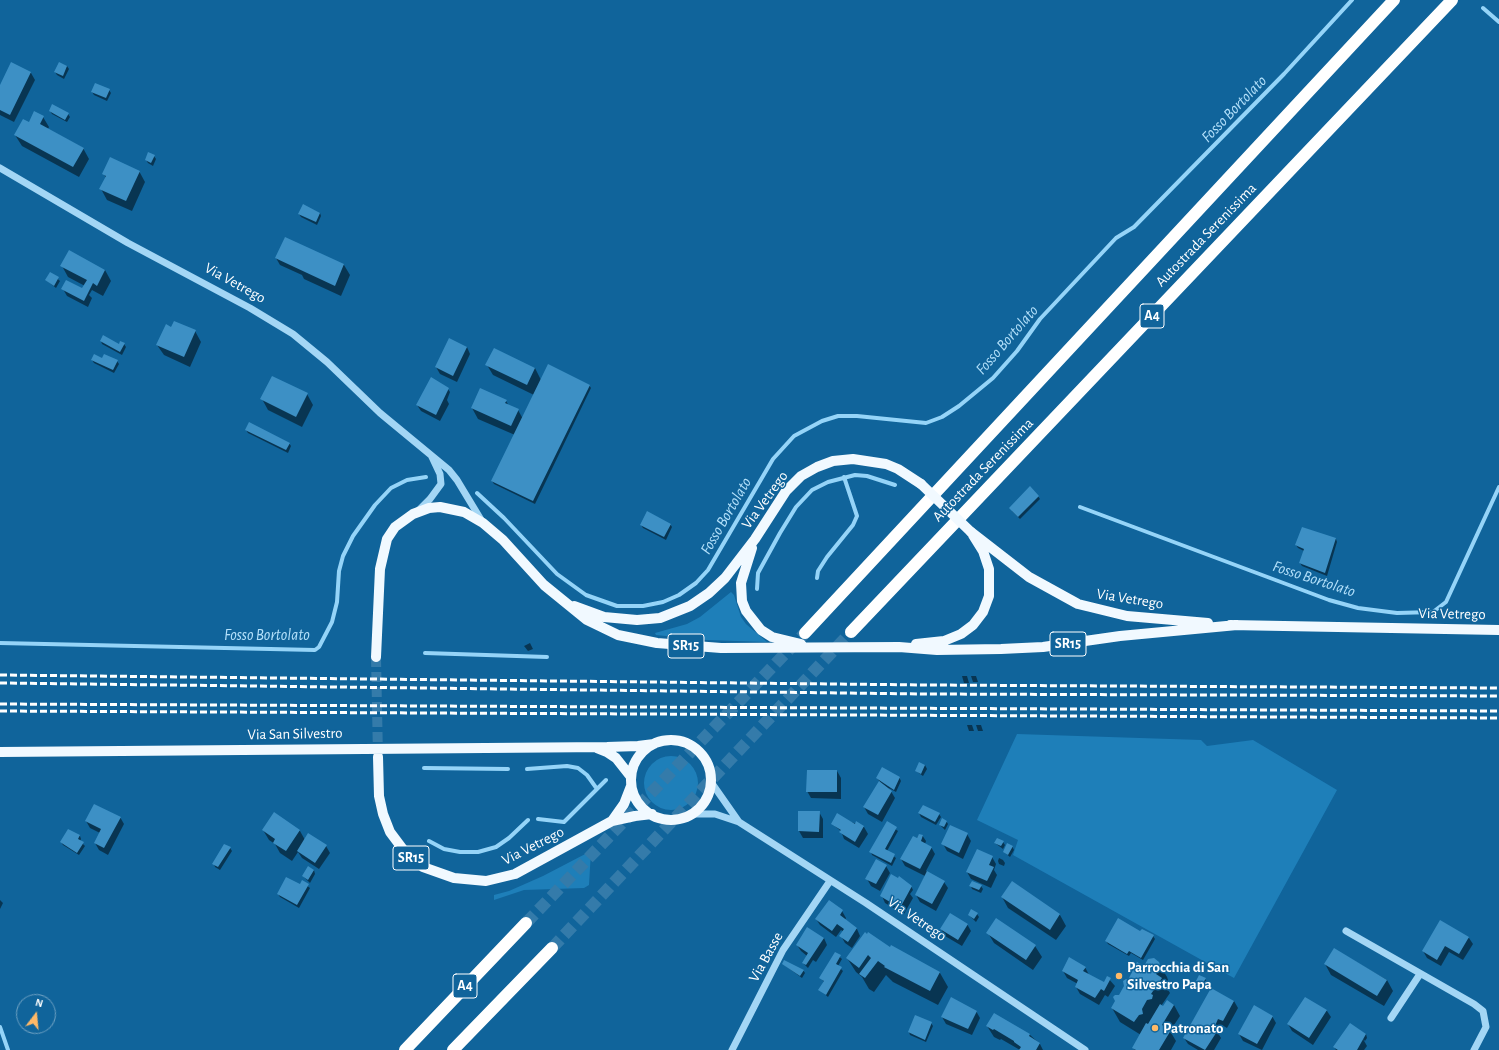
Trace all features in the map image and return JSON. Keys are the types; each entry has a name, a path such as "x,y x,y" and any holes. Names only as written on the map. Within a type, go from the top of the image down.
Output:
{"highway":[{"name":"Autostrada Serenissima","path":"804,633 1394,0"},
{"name":"Autostrada Serenissima","path":"851,632 1452,0"},
{"name":"A4","path":"405,1050 526,923"},
{"name":"A4","path":"453,1050 552,948"}],"main road":[{"name":"Via Vetrego","path":"562,601 594,615 615,619 637,620 660,618 675,613 700,600 718,585 755,539 775,507 791,486 801,476 833,461 853,459 886,464 898,469 921,484 971,532 1029,577 1050,590 1078,604 1093,609 1127,616 1237,625 1499,630"},
{"name":"Via Vetrego","path":"376,657 380,569 386,539 395,527 418,512 440,507 453,509 473,516 483,523 503,540 544,585 582,617 599,627 618,634 657,643 721,648 784,649 822,647 899,647 937,650 1043,647 1120,636 1237,625"},
{"name":"SR15","path":"899,647 953,638 961,634 979,618 989,596 990,576 986,559 971,532"},
{"name":"SR15","path":"755,539 743,571 741,583 742,601 750,618 761,630 772,637 789,642 822,647"},
{"name":"Via Vetrego","path":"612,822 624,804 638,758 654,744 667,740 681,741 693,746 703,756 709,768 711,782"},
{"name":"Via San Silvestro","path":"0,752 638,746 654,744"},
{"name":"Via San Silvestro","path":"591,746 607,752 616,758 631,782"},
{"name":"Via Vetrego","path":"378,757 379,796 390,832 408,856 423,867 441,874 471,881 486,881 515,874 612,822 652,814 664,819 678,819 691,814"},
{"path":"631,782 639,802 652,814"},
{"path":"691,814 701,806 708,795 711,782"}],"street":[{"name":"Via Vetrego","path":"0,168 122,240 250,308 293,334 327,362 380,413 449,470 457,480 483,523"},
{"name":"Via Vetrego","path":"418,512 441,484 440,474 432,457"},
{"name":"Via Vetrego","path":"711,782 739,822"},
{"name":"Via Vetrego","path":"691,814 715,814 739,822 922,940 1075,1047 1086,1050"},
{"name":"Via Basse","path":"732,1050 783,950 830,881"},
{"path":"1346,931 1474,1004 1483,1011 1486,1027 1476,1049"},
{"path":"1391,1018 1420,974"}],"shaded area":[{"path":"731,592 734,595 741,617 746,624 767,642 706,640 656,635 655,633 687,624 700,617"},
{"path":"1017,734 1201,740 1207,746 1253,740 1337,790 1234,978 1013,855 1018,840 977,820"},
{"path":"666,756 676,756 686,760 694,768 698,778 698,788 694,798 686,806 676,810 666,810 656,806 648,798 644,788 644,778 648,768 656,760"},
{"path":"591,851 589,885 584,888 524,890 494,900 494,895 509,891 543,876"}],"building":[{"path":"11,62 31,72 10,115 0,110 0,85"},
{"path":"59,62 67,66 63,76 54,72"},
{"path":"95,83 110,89 106,98 91,92"},
{"path":"52,104 69,113 65,120 49,111"},
{"path":"34,111 44,116 40,124 84,148 73,167 14,135 23,119 29,122"},
{"path":"148,152 155,155 151,163 145,160"},
{"path":"110,157 140,171 126,201 99,189 106,176 102,174"},
{"path":"303,204 320,213 316,222 298,214"},
{"path":"285,237 344,264 335,286 275,258"},
{"path":"69,250 105,270 97,286 93,283 84,301 61,289 66,280 82,288 87,280 60,266"},
{"path":"50,272 59,277 54,286 45,280"},
{"path":"174,321 196,330 184,357 156,345 166,324 171,327"},
{"path":"103,335 119,344 120,341 125,343 120,352 100,341"},
{"path":"449,338 467,347 453,376 435,367"},
{"path":"494,348 535,368 527,385 485,365"},
{"path":"94,354 102,358 104,354 118,360 113,370 91,360"},
{"path":"548,364 590,385 533,501 491,481"},
{"path":"272,376 308,393 296,417 260,399"},
{"path":"431,377 449,388 436,415 416,405"},
{"path":"480,388 507,400 505,403 519,409 511,426 471,408"},
{"path":"249,422 290,443 286,450 245,430"},
{"path":"1030,486 1039,496 1018,517 1009,508"},
{"path":"647,511 671,524 664,537 640,525"},
{"path":"1302,527 1336,538 1325,573 1299,563 1304,549 1295,545"},
{"path":"919,762 925,765 921,774 915,771"},
{"path":"882,767 900,777 894,790 876,778"},
{"path":"807,770 837,770 837,792 806,792"},
{"path":"879,781 892,791 878,815 863,807"},
{"path":"94,804 121,817 104,848 94,843 101,829 85,821"},
{"path":"923,805 940,813 935,822 918,813"},
{"path":"798,811 820,811 819,832 798,831"},
{"path":"274,812 300,830 286,851 273,843 275,839 262,830"},
{"path":"837,813 855,824 856,821 864,826 855,842 839,832 841,830 831,824"},
{"path":"942,818 947,821 944,827 939,825"},
{"path":"887,821 897,827 885,849 895,854 891,863 869,852"},
{"path":"950,825 968,833 959,853 941,844"},
{"path":"68,829 80,835 78,839 84,842 77,853 60,842"},
{"path":"308,833 327,845 315,863 297,851"},
{"path":"919,834 923,835 921,841 932,847 920,869 900,859 913,836 917,838"},
{"path":"997,838 1004,841 1001,846 994,843"},
{"path":"1007,843 1013,846 1008,855 1003,852"},
{"path":"224,844 231,847 218,867 212,864"},
{"path":"977,849 993,856 989,865 994,867 987,881 966,872"},
{"path":"876,859 887,865 876,884 865,879"},
{"path":"308,866 314,870 308,880 302,876"},
{"path":"927,871 945,881 932,904 915,895"},
{"path":"891,874 898,878 899,876 912,886 900,908 880,896"},
{"path":"286,877 300,884 302,880 309,884 297,905 277,894"},
{"path":"972,881 982,885 979,890 969,886"},
{"path":"1012,881 1060,914 1050,930 1001,897"},
{"path":"829,900 843,910 840,915 857,928 848,942 839,936 844,929 837,924 832,931 815,919"},
{"path":"971,909 978,913 974,919 968,915"},
{"path":"950,913 968,924 958,940 940,929"},
{"path":"996,918 1036,945 1026,960 986,933"},
{"path":"1118,918 1140,931 1142,929 1154,935 1141,958 1129,951 1127,954 1105,941"},
{"path":"1440,920 1469,937 1459,954 1445,946 1437,960 1422,951"},
{"path":"807,927 824,938 806,965 802,963 808,953 796,945"},
{"path":"865,932 867,934 868,932 890,947 891,945 940,972 930,991 884,967 885,966 878,961 865,978 859,974 871,958 868,955 859,968 846,958"},
{"path":"1334,948 1387,980 1377,996 1324,964"},
{"path":"835,952 841,955 836,964 842,967 826,995 818,990 824,981 819,978"},
{"path":"1069,957 1086,967 1083,971 1104,982 1107,976 1111,978 1104,991 1101,989 1095,998 1075,987 1078,980 1062,971"},
{"path":"1154,958 1160,965 1156,974 1162,978 1151,994 1153,995 1152,999 1147,1000 1142,1009 1143,1014 1139,1015 1134,1022 1111,1008 1115,1001 1113,997 1115,995 1119,995 1124,986 1123,981 1126,979 1128,980 1137,962 1144,966 1148,959"},
{"path":"784,960 804,970 800,976 782,964"},
{"path":"1199,975 1206,978 1202,985 1196,981"},
{"path":"1211,988 1234,1001 1223,1021 1218,1019 1214,1028 1218,1030 1205,1050 1183,1038"},
{"path":"951,997 977,1011 968,1029 941,1017"},
{"path":"1305,997 1327,1010 1309,1038 1287,1024"},
{"name":"Patronato","path":"1167,1000 1174,1005 1162,1025 1171,1030 1159,1050 1136,1050 1132,1048 1146,1023 1148,1024 1160,1004 1163,1006"},
{"path":"1254,1005 1273,1016 1257,1044 1238,1034"},
{"path":"994,1013 1030,1034 1029,1036 1040,1043 1036,1050 1019,1050 1021,1047 1014,1041 986,1026"},
{"path":"915,1015 932,1022 925,1040 908,1032"},
{"path":"1350,1023 1366,1034 1357,1050 1338,1050 1333,1047"}],"waterway":[{"name":"Fosso Bortolato","path":"477,493 504,518 557,574 586,595 617,606 643,606 663,602 679,595 696,583 708,570 773,459 794,436 822,421 838,416 857,416 926,423 942,417 959,406 993,378 1017,351 1040,319 1116,238 1134,227 1284,74 1352,0"},
{"path":"1483,8 1499,22"},
{"path":"757,589 758,573 780,533 796,507 812,490 828,482 855,475 867,476 895,485"},
{"name":"Fosso Bortolato","path":"0,643 315,650 319,647 332,622 337,602 339,571 343,556 353,536 375,505 391,488 407,480 426,477"},
{"path":"817,578 818,571 827,557 853,525 857,516 844,477"},
{"name":"Fosso Bortolato","path":"1080,507 1329,600 1358,608 1397,613 1433,612 1446,602 1499,487"},
{"path":"425,653 547,657"},
{"path":"527,769 567,766 578,768 587,775 597,789"},
{"path":"424,768 508,769"},
{"path":"538,819 564,822 606,780"},
{"path":"429,841 444,849 460,852 478,852 496,847 509,838 528,820"},
{"path":"0,1027 8,1050"}],"tunnel":[{"path":"552,948 851,632"},
{"path":"526,923 805,633"},
{"path":"376,657 378,757"}],"railway":[{"path":"0,675 927,685 1499,688"},
{"path":"0,683 927,694 1499,696"},
{"path":"0,704 1499,711"},
{"path":"0,711 1499,718"}],"place":[{"name":"Parrocchia di San Silvestro Papa","path":"1119,976"},
{"name":"Patronato","path":"1155,1028"}]}
